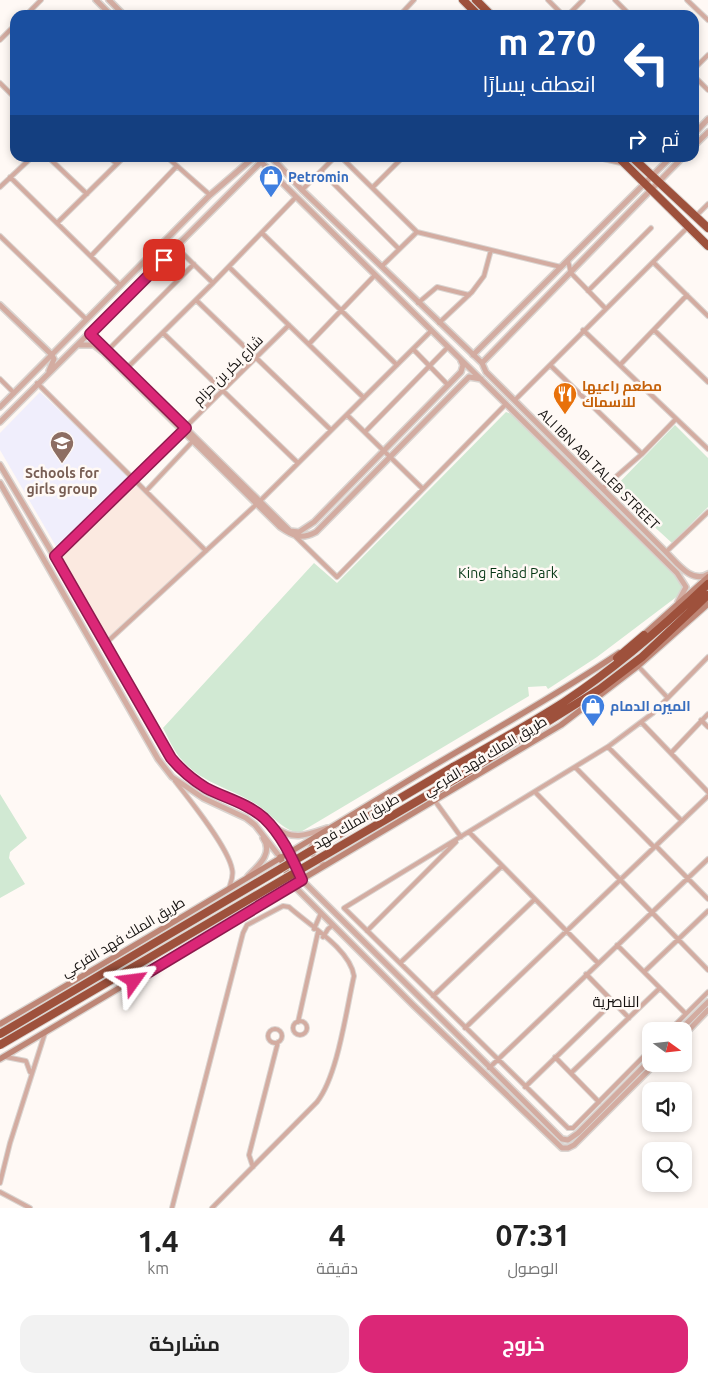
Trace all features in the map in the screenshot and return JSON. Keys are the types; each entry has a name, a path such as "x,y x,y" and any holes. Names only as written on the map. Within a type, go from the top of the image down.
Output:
{"highway":[{"path":"463,0 471,10"},
{"path":"476,0 486,10"},
{"path":"623,162 708,246"},
{"path":"637,162 708,228"},
{"name":"طريق الملك فهد","path":"0,1034 159,943 564,702 649,639 708,584"},
{"name":"طريق الملك فهد","path":"0,1046 462,775 547,723 632,666 708,595"},
{"path":"547,723 597,696 637,667 674,627"},
{"path":"564,702 644,635"}],"main road":[{"name":"طريق الملك فهد الفرعي","path":"0,1024 541,704 644,635 708,576"},
{"name":"طريق الملك فهد الفرعي","path":"1,1058 561,725 637,667 708,604"},
{"path":"289,852 302,880"},
{"path":"280,857 293,885"}],"street":[{"path":"32,0 36,5"},
{"path":"31,10 41,0"},
{"path":"96,0 106,10"},
{"path":"110,0 119,10"},
{"path":"405,10 415,0"},
{"path":"548,0 558,10"},
{"path":"573,10 583,0"},
{"path":"615,0 625,10"},
{"path":"686,0 697,10"},
{"path":"699,64 708,55"},
{"path":"699,81 708,90"},
{"path":"0,83 10,93"},
{"path":"699,129 708,119"},
{"path":"699,141 708,132"},
{"path":"0,187 26,162"},
{"path":"53,162 87,194"},
{"path":"57,223 117,164 115,162"},
{"path":"172,162 214,199 212,208"},
{"path":"0,407 210,195 254,162"},
{"path":"0,422 37,383 80,345 176,247 255,162"},
{"name":"ALI IBN ABI TALEB STREET","path":"263,162 375,276 482,379 679,576"},
{"path":"276,162 302,190 473,355 666,162"},
{"path":"302,190 330,162"},
{"path":"346,162 417,232 561,267"},
{"path":"373,187 398,162"},
{"path":"614,162 626,165"},
{"path":"482,363 678,162"},
{"path":"91,256 176,166"},
{"path":"321,171 399,249"},
{"path":"10,177 120,285"},
{"path":"126,368 229,267 296,196"},
{"path":"696,216 708,204"},
{"path":"515,400 689,226"},
{"path":"588,291 651,228"},
{"path":"382,266 417,232"},
{"path":"262,233 397,365"},
{"path":"0,236 86,319"},
{"path":"176,247 213,282"},
{"path":"440,323 469,295 484,276 491,250"},
{"path":"568,261 570,273 605,308"},
{"path":"653,262 708,316"},
{"path":"108,350 194,264"},
{"path":"229,267 364,398"},
{"path":"309,344 375,276"},
{"path":"418,303 436,286 469,295"},
{"path":"620,365 687,295"},
{"path":"196,300 332,430"},
{"path":"0,305 52,355 54,359 47,374"},
{"name":"شارع بكر بن حزام","path":"55,556 185,430 289,325"},
{"path":"583,330 675,420 707,448"},
{"path":"654,330 708,382"},
{"path":"106,643 258,502 431,331"},
{"path":"163,333 298,463"},
{"path":"90,334 126,368 185,430 193,441 290,531 299,532 314,522 461,372 463,365 460,358"},
{"path":"80,345 94,344 104,352 258,502 280,527 296,537 336,577 506,404"},
{"path":"365,432 448,347"},
{"path":"413,349 448,385"},
{"name":"ALI IBN ABI TALEB STREET","path":"473,355 482,363 486,372 685,570"},
{"path":"550,365 642,454"},
{"path":"296,537 307,536 316,532 469,377 482,379"},
{"path":"0,379 14,392"},
{"path":"37,383 206,550"},
{"path":"347,415 423,489"},
{"path":"603,488 642,454 675,420"},
{"path":"146,490 193,441"},
{"path":"0,465 106,643 156,735 180,768 206,788 232,799 264,818 282,832 298,837 337,824"},
{"path":"0,483 158,759 203,817 229,862 233,876 229,888"},
{"path":"666,552 708,512"},
{"path":"679,576 686,581 689,580 690,578 685,570"},
{"path":"685,570 699,578 708,576"},
{"path":"674,609 686,587 679,576"},
{"path":"642,1058 573,1128 568,1128 344,908 536,793 608,747 642,723 708,657"},
{"path":"637,667 667,696"},
{"path":"671,753 708,714"},
{"path":"701,720 708,727"},
{"path":"466,1028 708,794 642,723"},
{"path":"608,747 682,821"},
{"path":"575,767 708,899"},
{"path":"172,777 203,798 246,818 255,825 280,857"},
{"path":"536,793 708,970"},
{"path":"435,801 462,836"},
{"path":"264,818 289,852"},
{"path":"245,879 262,863 267,849 266,842 255,825"},
{"path":"468,832 598,963"},
{"path":"367,931 462,836"},
{"path":"315,838 310,848 312,856 319,863 326,865"},
{"path":"489,1068 708,859"},
{"path":"400,963 502,866"},
{"path":"302,880 559,1137 568,1140 578,1134 642,1069"},
{"path":"293,885 554,1142 565,1149 572,1147 580,1140 647,1072"},
{"path":"433,996 534,899"},
{"path":"172,1208 247,925 283,906 289,907 345,954 353,966 354,976 326,1090 212,1208"},
{"path":"644,972 708,910"},
{"path":"314,929 321,913"},
{"path":"323,937 333,925"},
{"path":"298,1022 318,932"},
{"path":"617,945 686,1014"},
{"path":"586,974 629,1018"},
{"path":"571,1073 660,988"},
{"path":"678,1022 708,992"},
{"path":"525,1086 613,1002"},
{"path":"688,1022 708,1002"},
{"path":"692,1027 708,1010"},
{"path":"0,1183 45,1033"},
{"path":"253,1167 248,1155 278,1042"},
{"path":"1,1058 10,1056 26,1061 31,1075"},
{"path":"555,1057 600,1102"},
{"path":"0,1192 30,1208"}],"shaded area":[{"name":"Schools for girls group","path":"40,392 130,477 57,548 0,450 0,433"},
{"path":"135,478 206,551 106,643 55,556"}],"green space":[{"name":"King Fahad Park","path":"506,412 514,415 682,582 684,589 679,595 597,657 548,689 546,686 528,687 529,696 299,833 282,825 249,800 209,781 191,769 177,754 163,728 314,563 337,583"},
{"path":"675,425 708,458 708,507 672,543 613,489"},
{"path":"0,794 27,838 10,852 9,858 25,884 0,898"}],"place":[{"name":"Petromin","path":"271,198"},
{"name":"مطعم راعيها للاسماك","path":"565,415"},
{"name":"Schools for girls group","path":"62,464"},
{"name":"الميره الدمام","path":"593,727"}],"district":[{"name":"الناصرية","path":"616,1002"}],"route":[{"path":"134,981 302,880 282,840 264,818 232,799 206,788 180,768 171,758 156,735 124,674 55,556 186,428 90,334 164,260"}]}
